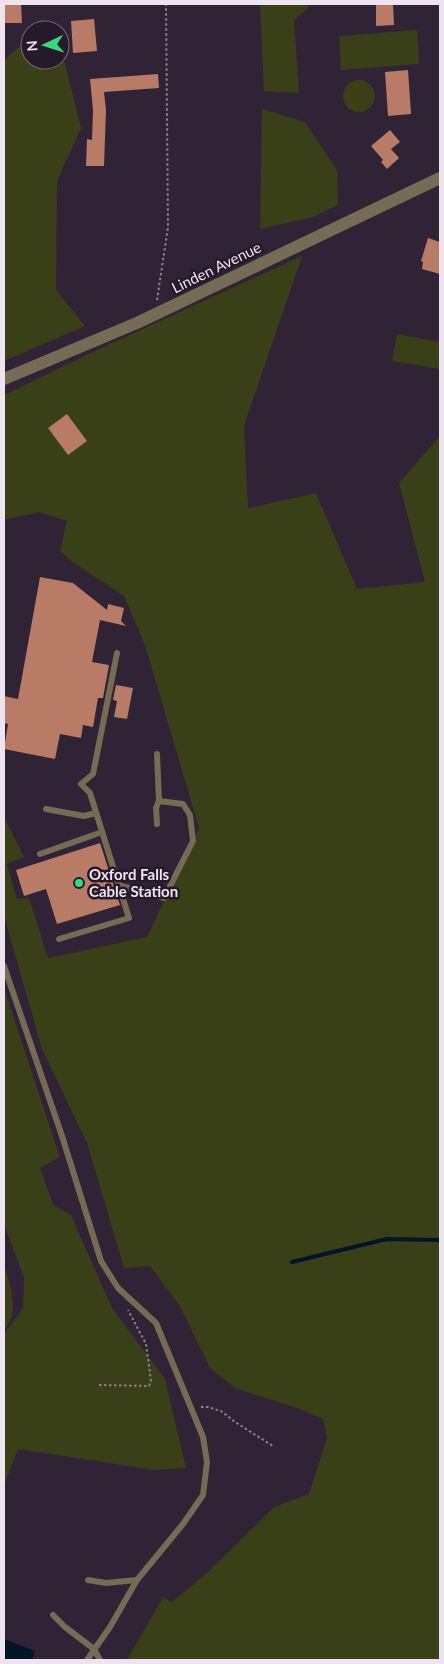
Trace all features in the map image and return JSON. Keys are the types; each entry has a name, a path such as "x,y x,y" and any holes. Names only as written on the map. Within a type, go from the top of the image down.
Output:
{"street":[{"name":"Linden Avenue","path":"4,379 155,315 440,178"}],"lane":[{"path":"59,939 129,918 90,793 81,784 93,774 117,653"},
{"path":"157,754 157,824"},
{"path":"118,884 164,898 192,841 190,815 183,804 158,801"},
{"path":"46,809 84,816 96,813"},
{"path":"40,854 102,832"},
{"path":"4,966 62,1136 101,1261 118,1288 156,1323 203,1437 207,1462 203,1495 183,1524 137,1580 110,1627 87,1660"},
{"path":"88,1580 106,1583 137,1580"},
{"path":"53,1615 65,1627 94,1649 100,1660"}],"path":[{"path":"155,315 168,227 166,4"},
{"path":"100,1385 142,1387 149,1386 151,1381 146,1344 126,1306"},
{"path":"191,1407 208,1407 221,1412 273,1446"}],"green space":[{"path":"260,4 308,4 308,8 294,20 299,93 264,91"},
{"path":"417,30 419,64 341,70 339,36"},
{"path":"20,46 20,70 66,70 81,128 57,181 56,290 85,326 4,361 4,60"},
{"path":"359,80 365,81 370,85 374,90 374,102 370,107 365,111 359,112 353,111 348,107 344,102 343,96 344,90 348,85 353,81"},
{"path":"262,109 305,122 337,170 338,205 313,217 260,229"},
{"path":"302,256 244,426 248,508 316,493 357,589 425,582 399,483 440,436 440,1660 127,1660 163,1597 172,1602 207,1573 274,1507 309,1494 327,1438 323,1419 300,1409 235,1388 210,1368 180,1306 150,1266 124,1268 87,1143 42,1049 4,916 4,817 24,857 7,864 17,899 29,898 48,958 147,937 199,828 145,645 124,596 74,563 60,551 67,521 39,512 4,520 4,395"},
{"path":"397,334 440,342 440,369 392,361"},
{"path":"4,988 60,1157 40,1168 53,1205 71,1215 112,1308 165,1379 186,1468 154,1470 18,1449 4,1485 4,1334 23,1308 24,1278 4,1224"},
{"path":"4,1266 13,1299 13,1307 12,1316 4,1330"}],"water":[{"path":"4,1639 35,1651 32,1660 4,1660"}],"building":[{"path":"5,4 21,4 22,20 20,20 20,23 5,23"},
{"path":"376,4 393,4 394,25 376,26"},
{"path":"94,19 97,51 73,53 71,21"},
{"path":"408,70 411,114 388,116 385,72"},
{"path":"158,74 159,88 104,92 106,110 104,166 86,166 87,139 92,140 93,110 90,79"},
{"path":"390,130 400,142 391,149 399,158 387,169 381,162 383,160 371,146"},
{"path":"428,238 440,242 440,274 422,269 423,262 421,261"},
{"path":"67,414 87,441 68,455 48,428"},
{"path":"40,577 73,583 107,610 108,604 124,608 121,621 126,626 100,620 92,662 109,665 103,698 98,698 93,727 83,725 81,738 60,734 55,759 4,749 8,724 4,723 4,696 18,699"},
{"path":"116,685 133,688 127,719 114,717 117,701 113,700"},
{"name":"Oxford Falls Cable Station","path":"100,843 120,905 57,924 46,889 24,896 16,870"}],"waterway":[{"path":"292,1262 387,1239 440,1240"}],"place":[{"name":"Oxford Falls Cable Station","path":"79,883"}]}
